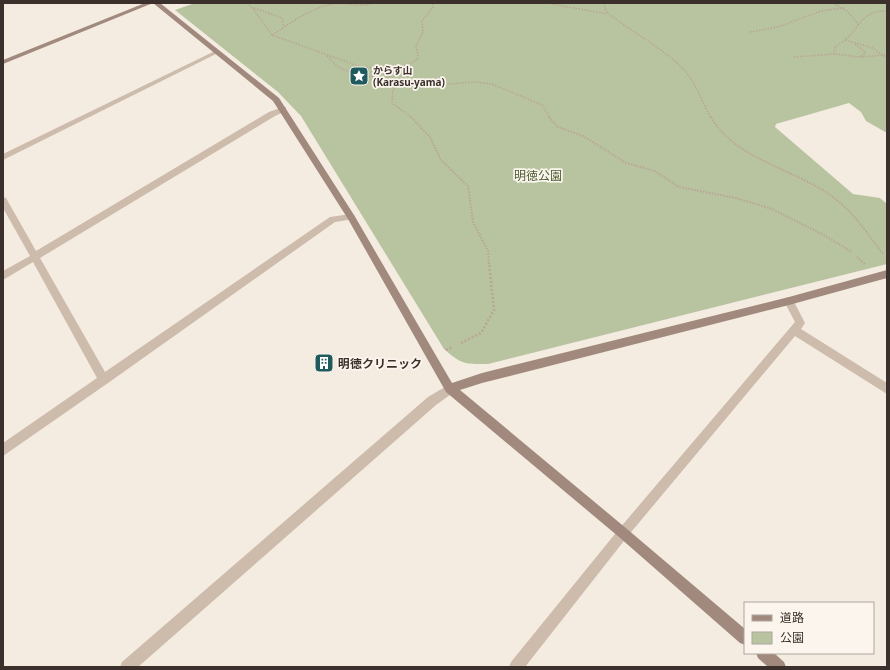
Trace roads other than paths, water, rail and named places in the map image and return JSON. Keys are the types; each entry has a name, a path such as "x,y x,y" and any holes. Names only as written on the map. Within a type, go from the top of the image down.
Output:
{"street":[{"path":"3,62 150,3"},
{"path":"156,3 276,100 283,109 351,216 450,389 623,533 744,637"},
{"path":"3,157 217,52"},
{"path":"3,276 272,114 283,109"},
{"path":"3,200 104,380"},
{"path":"3,450 333,219 351,216"},
{"path":"127,667 432,401 450,389 482,378 789,301 887,274"},
{"path":"516,667 623,533 800,323 789,301"},
{"path":"794,330 887,389"},
{"path":"764,654 779,667"}],"place":[{"name":"からす山 (Karasu-yama)","path":"359,76"},
{"name":"明徳クリニック","path":"324,363"}],"park label":[{"name":"明徳公園","path":"538,175"}]}
